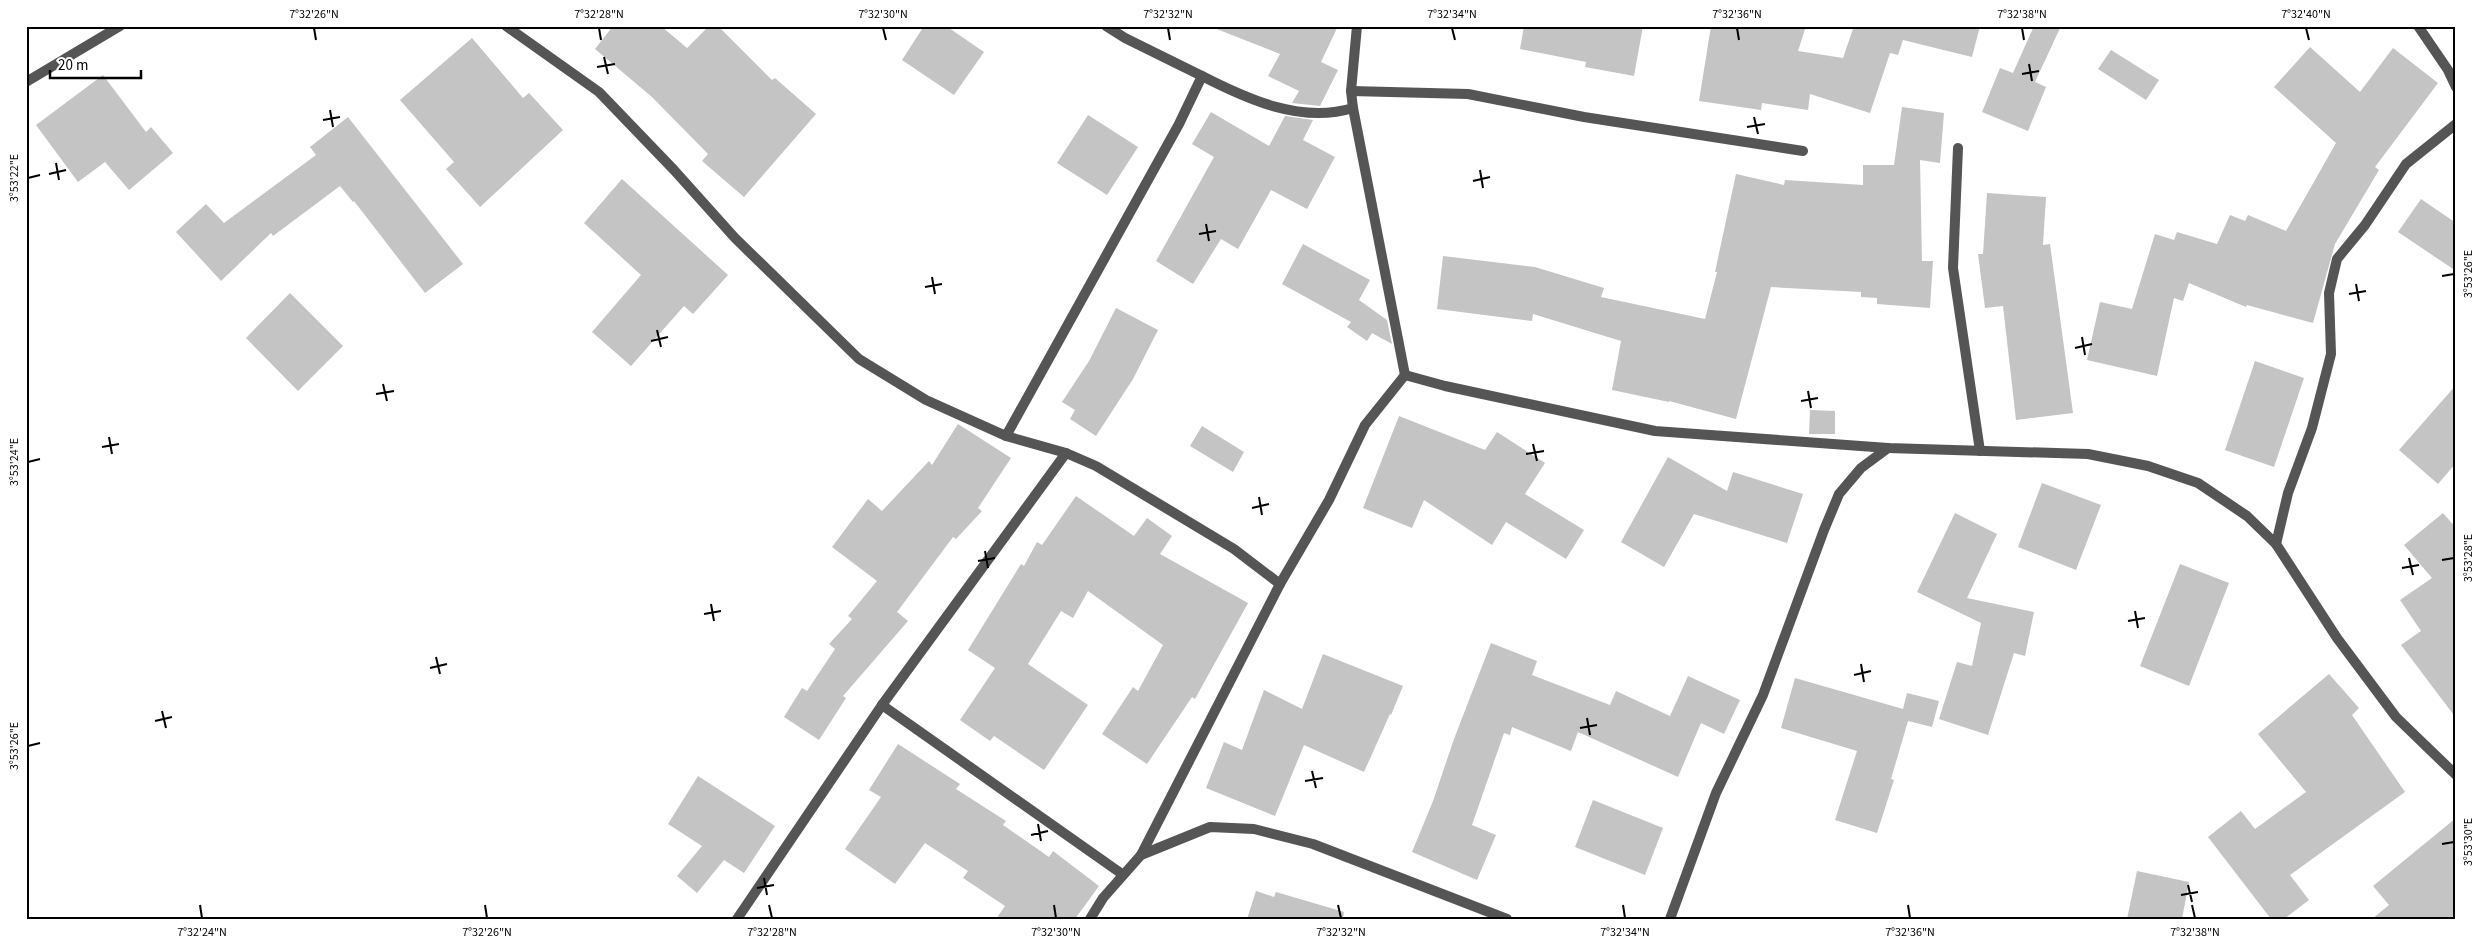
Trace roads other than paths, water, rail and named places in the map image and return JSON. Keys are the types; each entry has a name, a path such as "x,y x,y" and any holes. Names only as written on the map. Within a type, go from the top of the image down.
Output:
{"street":[{"path":"26,82 120,26"},
{"path":"506,26 599,92 674,170 735,238 859,359 926,400 1006,436 1066,452 1096,466 1234,549 1280,584"},
{"path":"1106,26 1245,98 1300,112 1321,115 1353,108"},
{"path":"1357,26 1351,91 1353,108 1405,375"},
{"path":"2418,26 2448,70 2456,87"},
{"path":"1006,436 1174,133 1202,76"},
{"path":"1351,91 1468,94 1584,117 1803,151"},
{"path":"2276,544 2288,493 2312,428 2331,354 2329,293 2336,259 2365,225 2406,164 2456,124"},
{"path":"1958,148 1953,268 1980,451"},
{"path":"1405,375 1473,392 1655,431 1888,448 2088,454 2148,466 2198,483 2247,516 2276,544 2337,638 2396,718 2456,775"},
{"path":"1090,919 1103,898 1122,874 1141,855 1280,584 1329,500 1365,424 1405,375"},
{"path":"1670,919 1716,793 1762,695 1839,494 1861,468 1888,448"},
{"path":"737,919 882,706 1066,452"},
{"path":"882,706 1122,874"},
{"path":"1141,855 1210,827 1254,829 1314,844 1507,919"}]}
